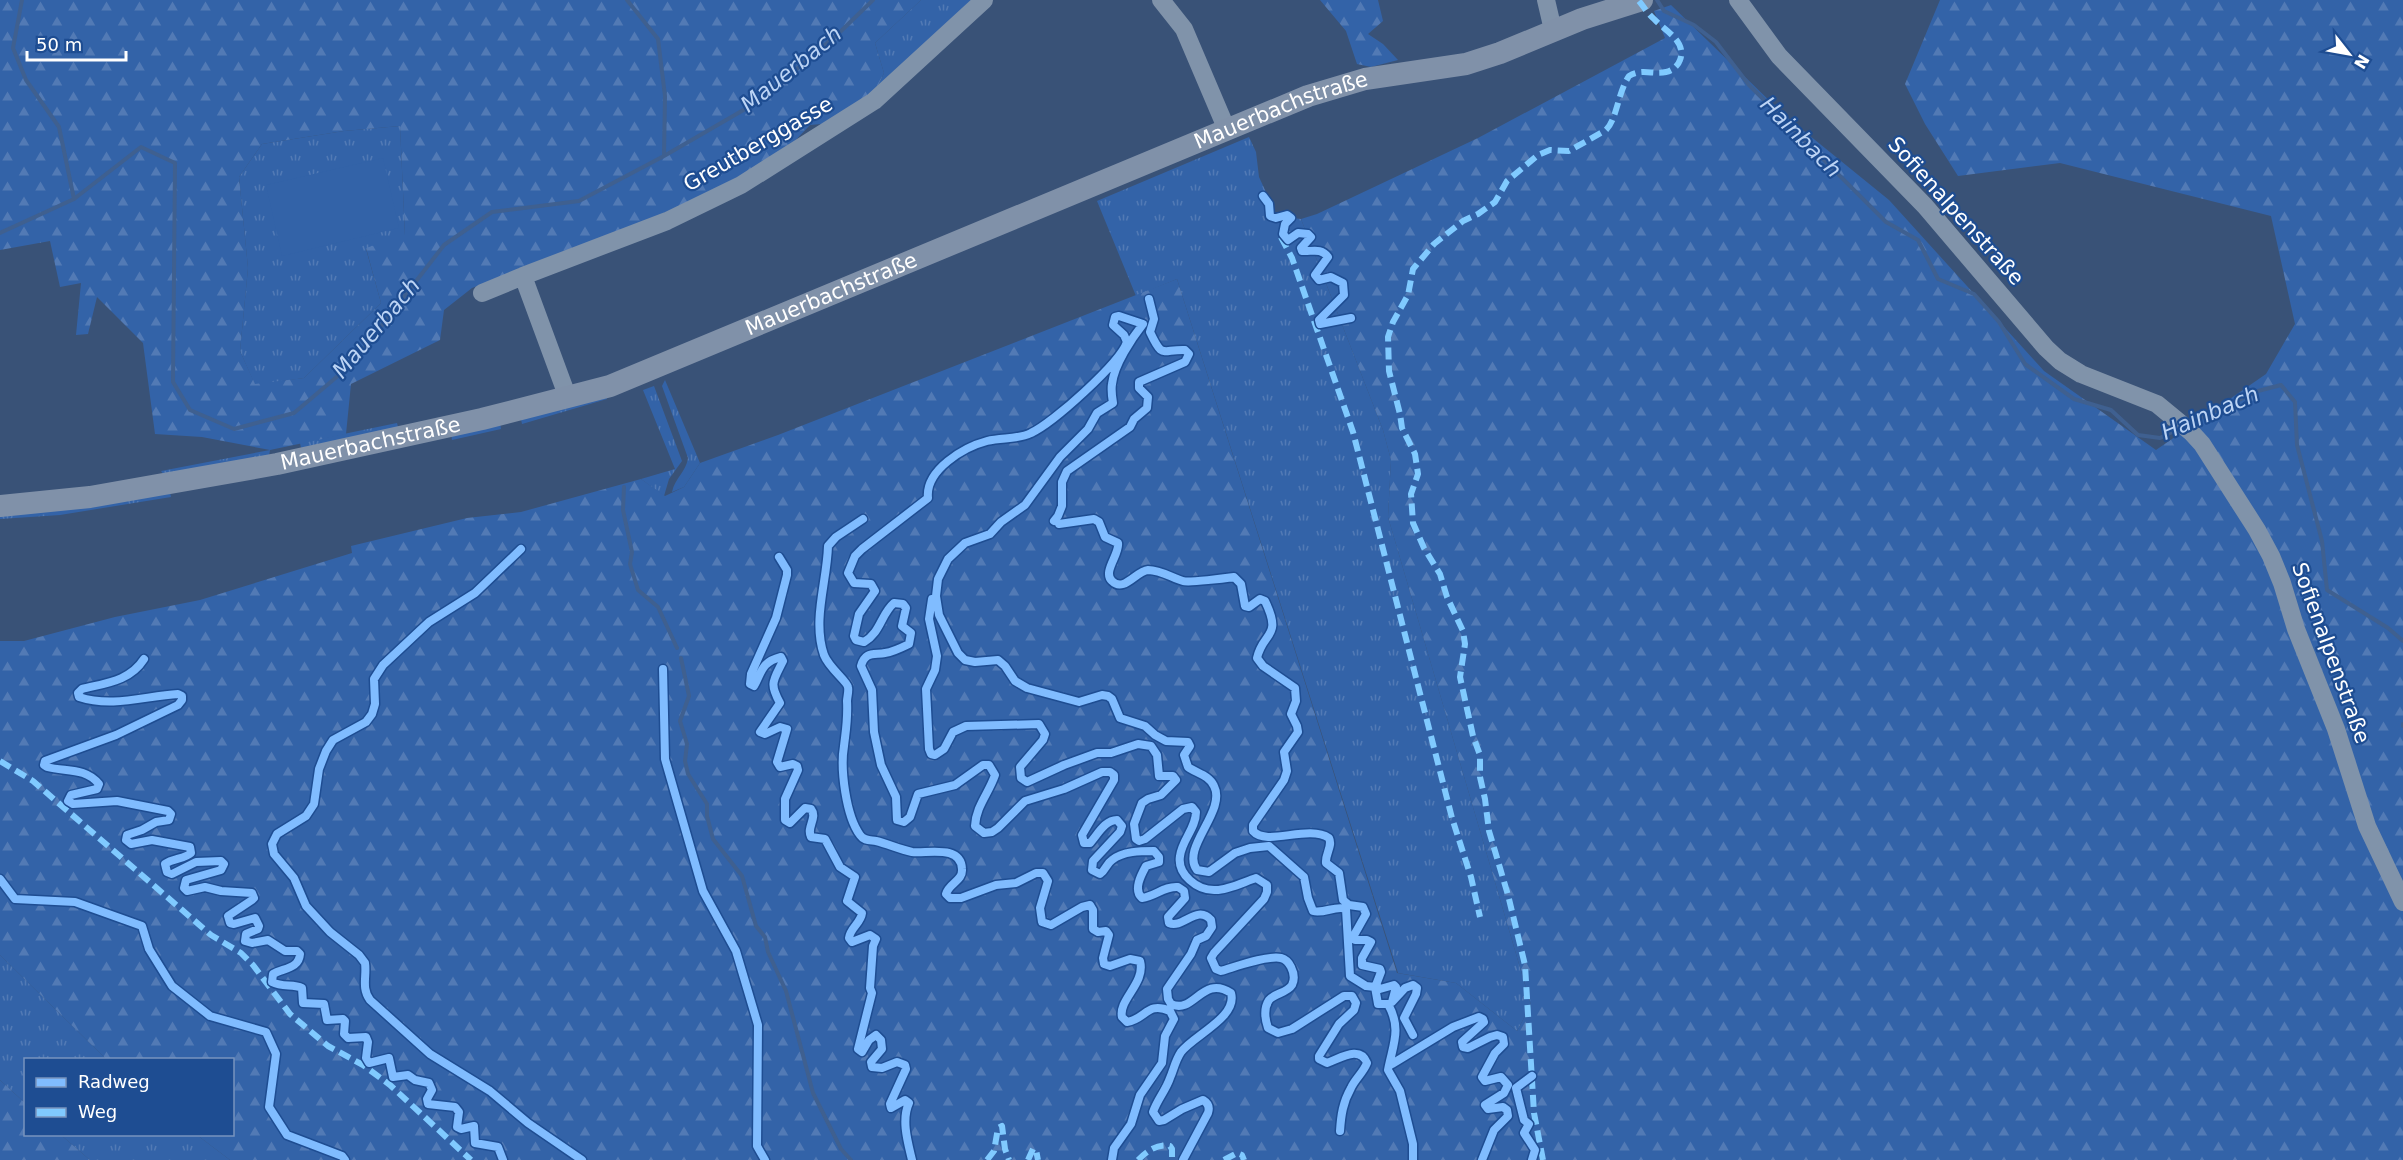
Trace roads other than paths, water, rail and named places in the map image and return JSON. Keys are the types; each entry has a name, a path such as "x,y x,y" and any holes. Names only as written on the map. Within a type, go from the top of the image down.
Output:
{"main road":[{"name":"Mauerbachstraße","path":"0,506 90,497 254,468 568,398 630,378 1308,96 1377,77 1466,64 1500,53 1553,30 1640,0"}],"street":[{"name":"Greutberggasse","path":"482,293 668,221 741,185 874,101 984,0"},
{"path":"1161,0 1184,29 1227,130"},
{"path":"1546,0 1553,30"},
{"name":"Sofienalpenstraße","path":"1738,0 1779,56 1925,206 2046,348 2060,361 2081,374 2111,388 2145,398 2169,413 2191,432 2220,469 2271,556 2296,629 2336,729 2367,826 2403,902"},
{"path":"524,276 568,398"}],"waterway":[{"path":"22,0 13,48 26,80 59,127 74,199"},
{"path":"627,0 658,39 665,96 664,156"},
{"name":"Mauerbach","path":"0,233 74,199 141,147 175,163 173,382 190,410 234,429 294,413 352,364 444,245 492,212 579,201 664,156 759,101 839,33 873,0"},
{"name":"Hainbach","path":"1657,0 1664,11 1694,25 1716,42 1749,85 1886,222 1918,240 1938,279 1974,294 1999,322 2025,364 2074,399 2111,410 2138,435 2160,438 2178,429"},
{"name":"Hainbach","path":"2190,423 2258,391 2281,385 2295,402 2297,445 2322,541 2327,590 2388,628 2403,641"},
{"path":"624,487 623,510 632,552 630,564 638,590 658,607 677,648"},
{"path":"681,658 689,696 680,721 687,744 685,761 688,774 707,804 707,816 713,839 742,876 756,926 765,937 768,952 786,991 813,1093 841,1149 851,1160"}]}
